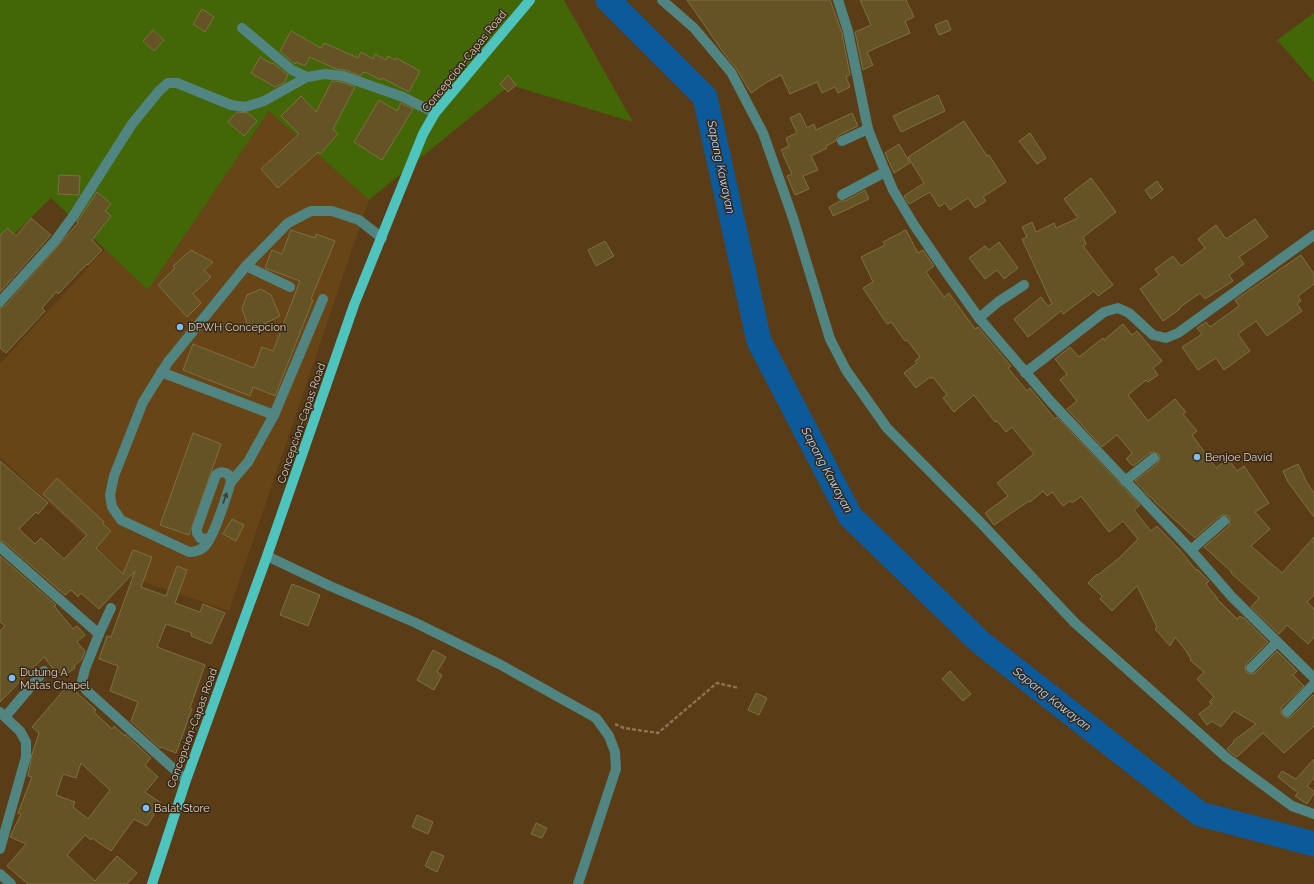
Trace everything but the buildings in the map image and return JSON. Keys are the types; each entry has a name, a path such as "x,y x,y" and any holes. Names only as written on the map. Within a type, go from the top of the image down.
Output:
{"main road":[{"name":"Concepcion-Capas Road","path":"152,884 186,780 267,556 354,305 423,134 435,113 530,0"}],"street":[{"path":"662,0 694,28 731,72 763,134 793,218 830,338 846,370 887,428 980,522 1081,628 1227,758 1292,806 1314,814"},
{"path":"838,0 848,31 868,129 885,172 893,190 914,225 946,272 979,318 1025,373 1191,550 1232,597 1314,678"},
{"path":"242,28 292,70 307,77"},
{"path":"0,302 55,240 74,215 132,124 159,91 168,83 177,83 231,105 244,107 264,101 307,77 325,74 343,76 403,97 435,113"},
{"path":"842,141 868,129"},
{"path":"842,196 885,172"},
{"path":"323,299 274,415 248,462 231,482 212,535 203,548 189,552 122,520 112,507 110,495 114,476 143,402 168,362 246,266 288,223 310,212 332,211 359,220 382,238"},
{"path":"1025,373 1104,312 1118,308 1129,313 1153,335 1166,338 1178,333 1314,235"},
{"path":"246,266 290,286"},
{"path":"979,318 998,302 1024,285"},
{"path":"161,372 274,415"},
{"path":"1125,481 1154,458"},
{"path":"212,535 208,539 200,538 197,533 197,528 216,475 221,472 227,473 231,482"},
{"path":"1191,550 1224,521"},
{"path":"0,546 99,634"},
{"path":"267,556 330,586 416,623 501,665 596,718 609,736 615,752 616,769 578,884"},
{"path":"111,608 85,669 82,681 86,690 186,780"},
{"path":"1251,668 1277,642"},
{"path":"0,849 26,757 26,742 20,731 3,714 44,671"},
{"path":"1287,712 1314,684"},
{"path":"0,874 11,884"}],"path":[{"path":"610,722 624,728 658,733 718,683 739,688"}],"shaded area":[{"name":"DPWH Concepcion","path":"269,111 369,200 229,611 127,576 0,457 0,364 105,249 148,290"}],"green space":[{"path":"0,0 564,0 633,122 510,85 369,200 269,111 148,290 51,198 6,242 0,235"},
{"path":"1314,13 1314,82 1277,40"}],"waterway":[{"name":"Sapang Kawayan","path":"608,0 705,97 759,341 850,516 980,642 1200,814 1314,844"}],"place":[{"name":"DPWH Concepcion","path":"180,327"},
{"name":"Benjoe David","path":"1197,457"},
{"name":"Dutung A Matas Chapel","path":"12,678"},
{"name":"Balat Store","path":"146,808"}]}
